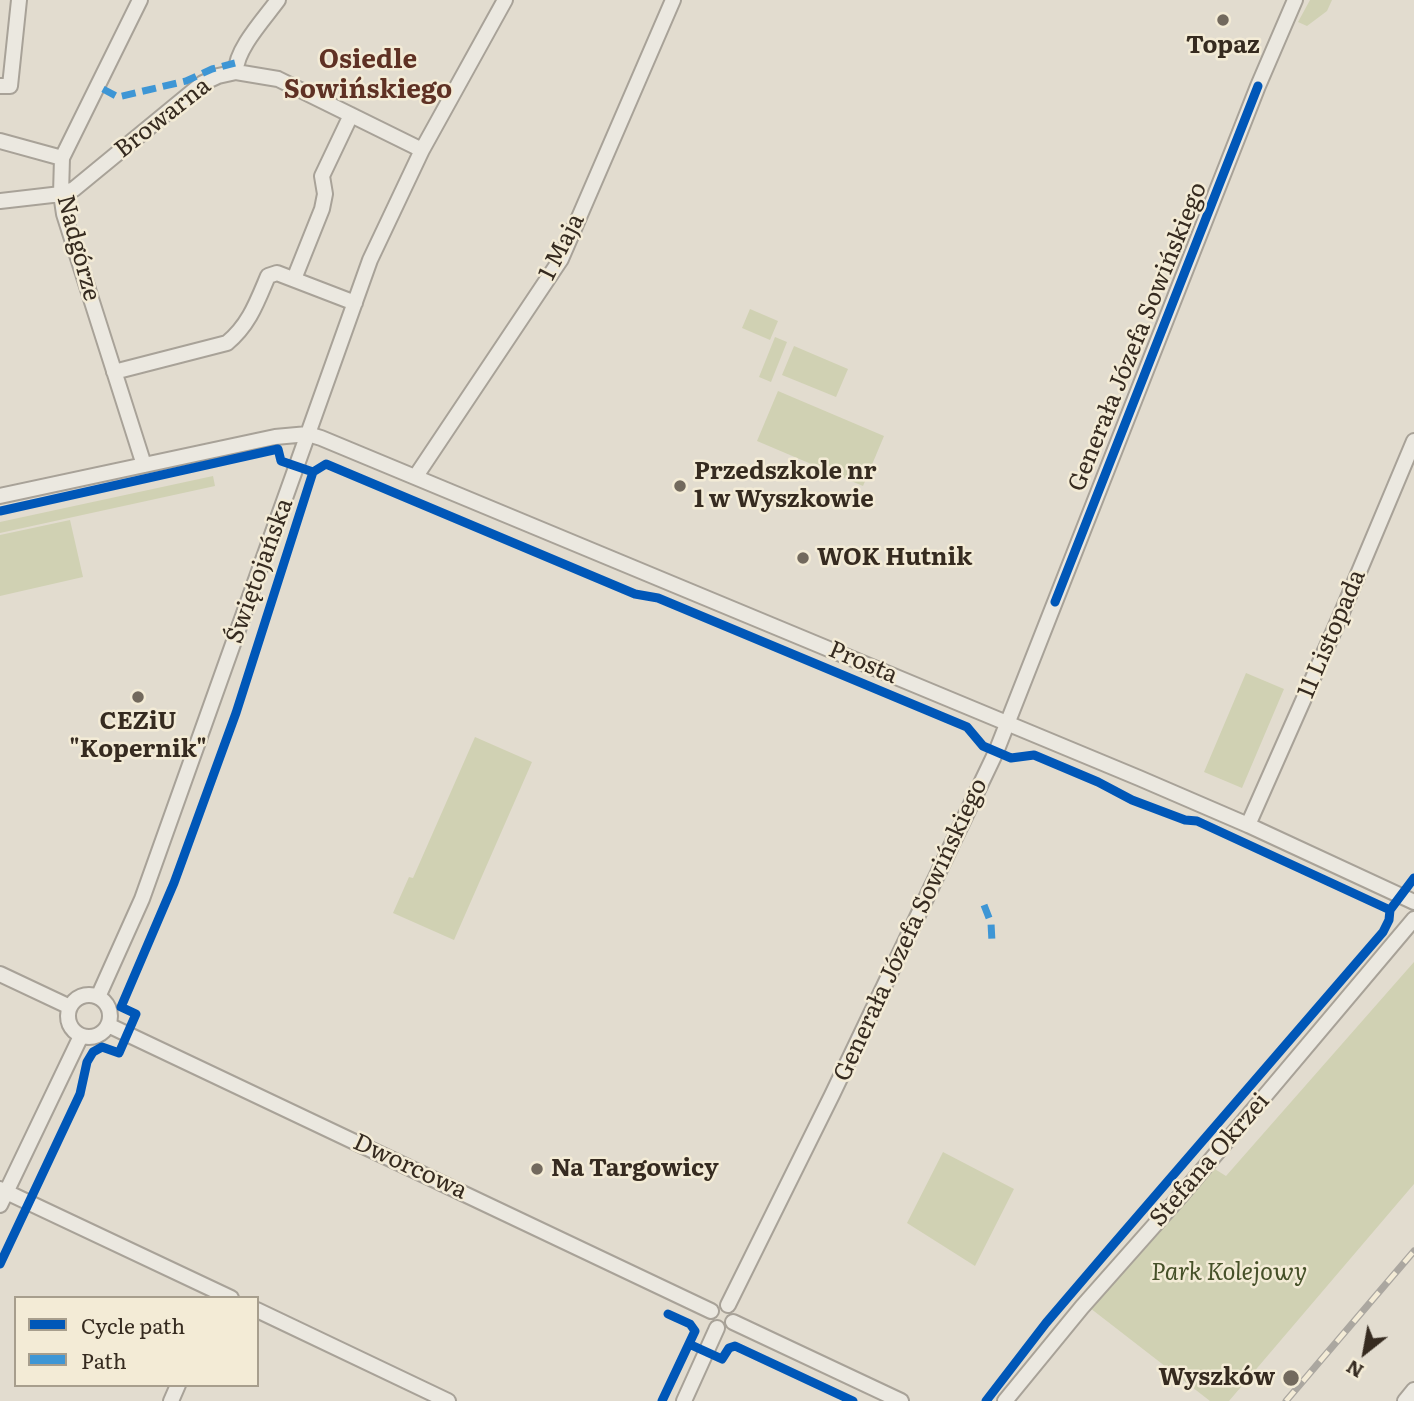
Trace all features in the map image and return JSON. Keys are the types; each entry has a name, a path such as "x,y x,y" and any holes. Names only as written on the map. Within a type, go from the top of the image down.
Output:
{"street":[{"path":"5,86 19,0"},
{"name":"Nadgórze","path":"140,0 62,158 61,194 64,214 144,465"},
{"path":"236,72 236,63 243,48 278,0"},
{"name":"Świętojańska","path":"98,997 150,876 298,467 307,434 384,228 422,150 505,0"},
{"name":"1 Maja","path":"416,476 561,259 673,0"},
{"name":"Generała Józefa Sowińskiego","path":"728,1305 832,1096 1008,724 1223,175 1296,1"},
{"name":"Browarna","path":"61,194 74,189 203,83 236,72 278,79 422,150"},
{"path":"294,279 322,209 325,194 322,176 351,115"},
{"path":"0,141 62,158"},
{"path":"0,201 61,194"},
{"path":"114,372 227,343 241,331 253,313 268,276 277,273 355,303"},
{"path":"1,493 275,437 307,434"},
{"name":"Prosta","path":"307,434 335,442 1248,825 1414,902"},
{"name":"11 Listopada","path":"1248,825 1414,441"},
{"name":"Stefana Okrzei","path":"1005,1401 1082,1307 1183,1193 1414,919"},
{"path":"0,974 70,1007"},
{"path":"85,995 98,997 107,1006 110,1019 107,1025 99,1034 87,1037 75,1032 68,1021 70,1007 85,995"},
{"name":"Dworcowa","path":"107,1025 711,1311"},
{"path":"81,1035 2,1195 223,1296"},
{"path":"718,1304 728,1305 733,1311 733,1322 725,1328 718,1328 710,1319 711,1311 718,1304"},
{"path":"259,1311 427,1397 448,1401"},
{"path":"733,1322 901,1401"},
{"path":"684,1401 718,1328"},
{"path":"1405,1401 1414,1390"}],"green space":[{"path":"1310,0 1332,0 1327,11 1307,26 1298,22"},
{"path":"750,309 778,321 770,340 742,328"},
{"path":"775,337 787,342 771,382 759,377"},
{"path":"794,346 848,369 836,397 782,375"},
{"path":"778,391 884,436 863,486 757,441"},
{"path":"213,476 215,486 0,533 0,522"},
{"path":"70,520 83,577 0,596 0,535"},
{"path":"1246,673 1284,689 1242,788 1204,772"},
{"path":"475,737 532,762 454,940 393,913 409,877 413,878"},
{"name":"Park Kolejowy","path":"1414,962 1414,1184 1229,1401 1210,1401 1090,1308 1210,1166 1226,1176"},
{"path":"943,1152 1014,1189 975,1266 907,1223"}],"railway":[{"path":"1286,1401 1414,1251"}],"marked path":[{"path":"103,89 118,97 186,81 212,69 235,63"},
{"path":"984,905 991,923 992,942"}],"cycle path":[{"path":"1055,602 1258,86"},
{"path":"0,511 278,449 281,461 313,472"},
{"path":"0,1264 80,1094 87,1062 93,1052 102,1047 119,1053 136,1014 121,1007 174,883 236,713 313,472 326,464 635,594 658,598 967,727 983,746 1011,758 1034,755 1098,782 1132,800 1185,820 1197,821 1390,910"},
{"path":"986,1401 1046,1323 1383,932 1390,910 1414,878"},
{"path":"662,1401 695,1331 690,1324 668,1314"},
{"path":"689,1344 722,1359 729,1348 735,1346 853,1401"}],"place":[{"name":"Topaz","path":"1223,20"},
{"name":"Przedszkole nr 1 w Wyszkowie","path":"680,486"},
{"name":"WOK Hutnik","path":"803,558"},
{"name":"CEZiU \"Kopernik\"","path":"138,697"},
{"name":"Na Targowicy","path":"537,1169"},
{"name":"Wyszków","path":"1291,1378"}],"district":[{"name":"Osiedle Sowińskiego","path":"368,75"}]}
